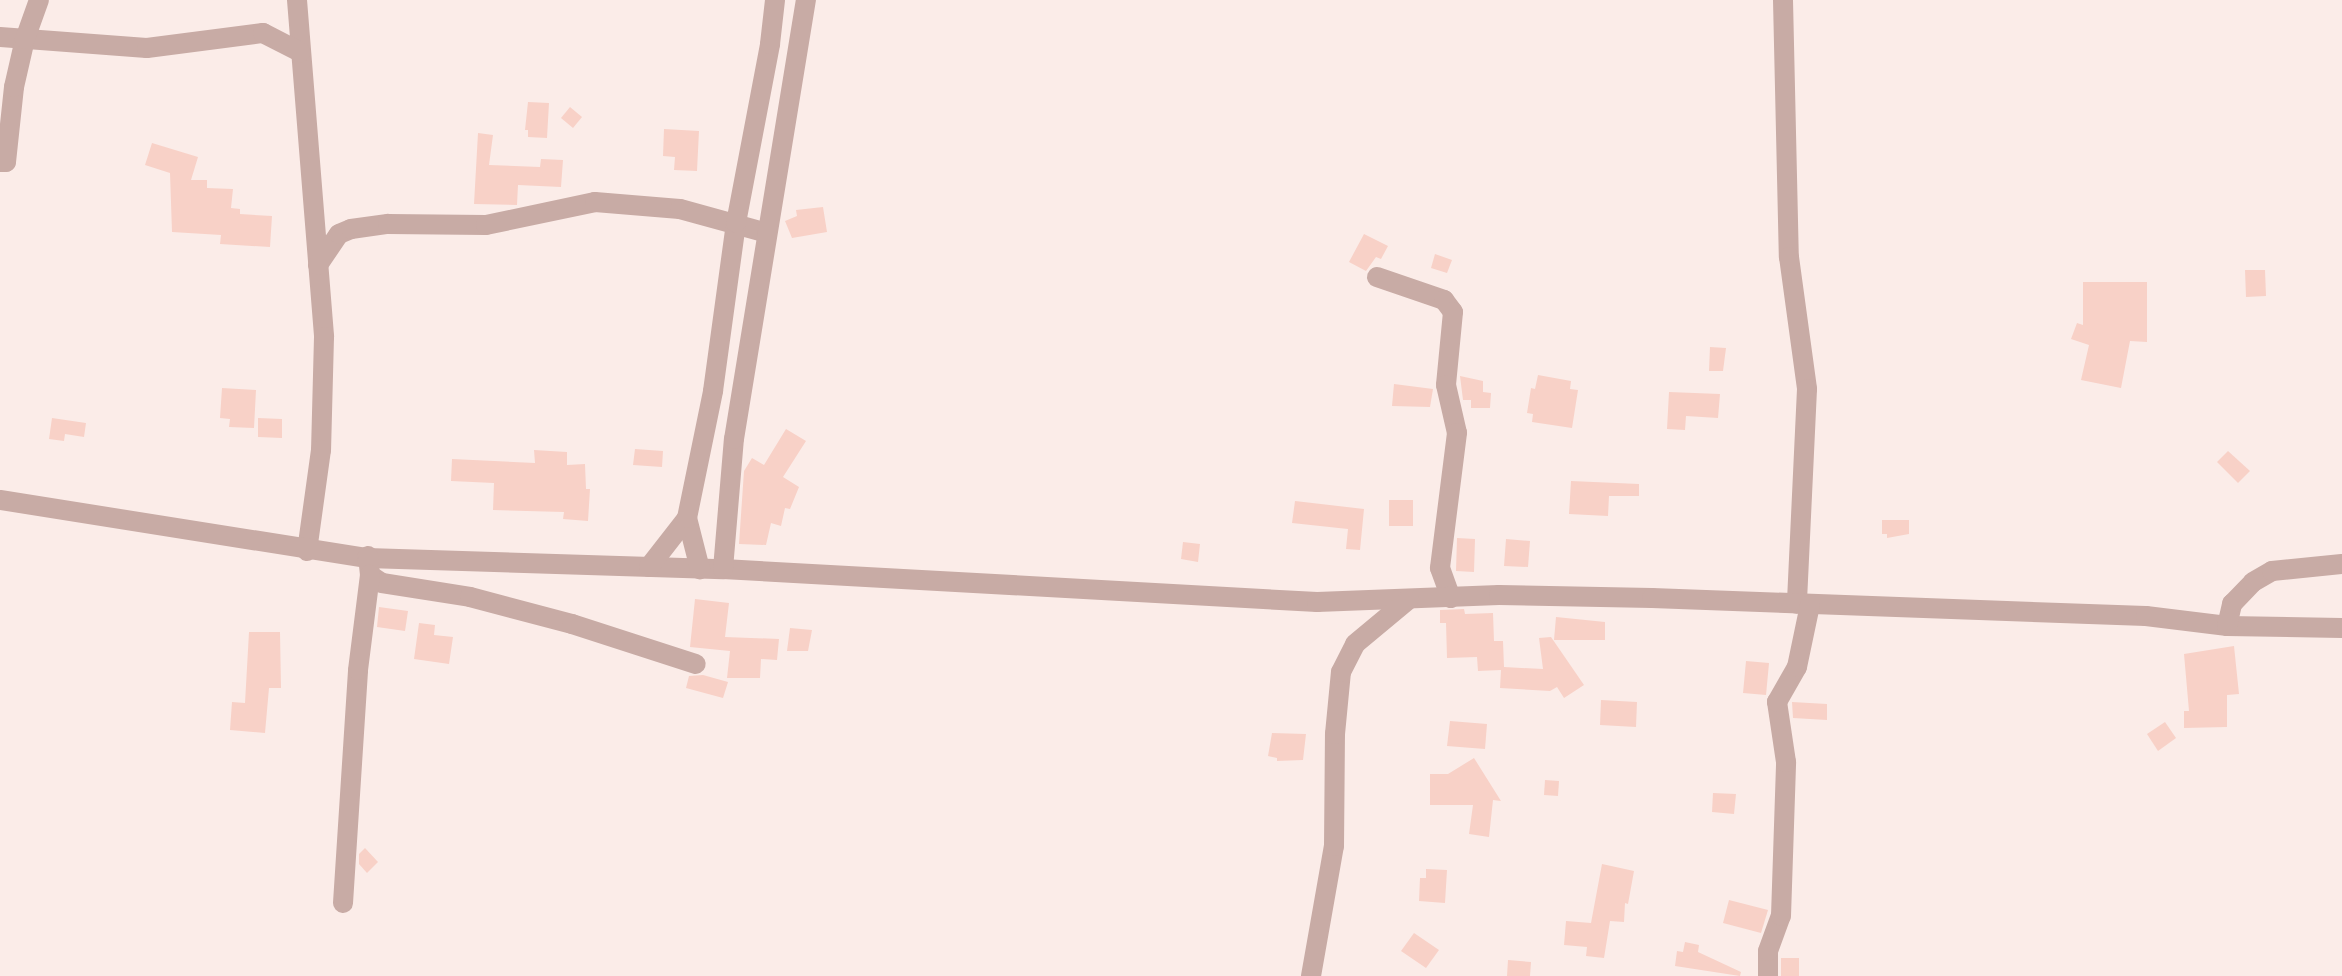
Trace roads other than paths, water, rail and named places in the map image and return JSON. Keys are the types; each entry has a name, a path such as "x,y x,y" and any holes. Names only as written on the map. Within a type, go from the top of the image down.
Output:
{"street":[{"path":"0,162 6,162 14,87 25,39 39,0"},
{"path":"297,0 324,337 321,450 307,551"},
{"path":"700,569 687,518 713,391 736,223 775,0"},
{"path":"723,569 734,439 806,0"},
{"path":"1768,976 1768,951 1781,916 1782,901 1786,762 1777,702 1797,667 1803,604 1807,389 1789,257 1783,0"},
{"path":"0,37 147,48 263,33 300,52"},
{"path":"318,265 339,234 351,229 388,224 486,225 595,202 680,209 767,233"},
{"path":"1377,277 1444,300 1453,312 1446,385 1457,433 1440,568 1451,598"},
{"path":"0,500 307,551 369,566 723,569 1301,601 1652,598 2146,616 2227,626 2342,628"},
{"path":"649,567 687,518"},
{"path":"2227,626 2232,604 2253,582 2272,571 2342,564"},
{"path":"369,566 382,583 470,597 557,620 696,664"},
{"path":"343,903 358,670 369,566"},
{"path":"1311,976 1334,846 1335,734 1341,672 1355,644 1409,599"}]}
